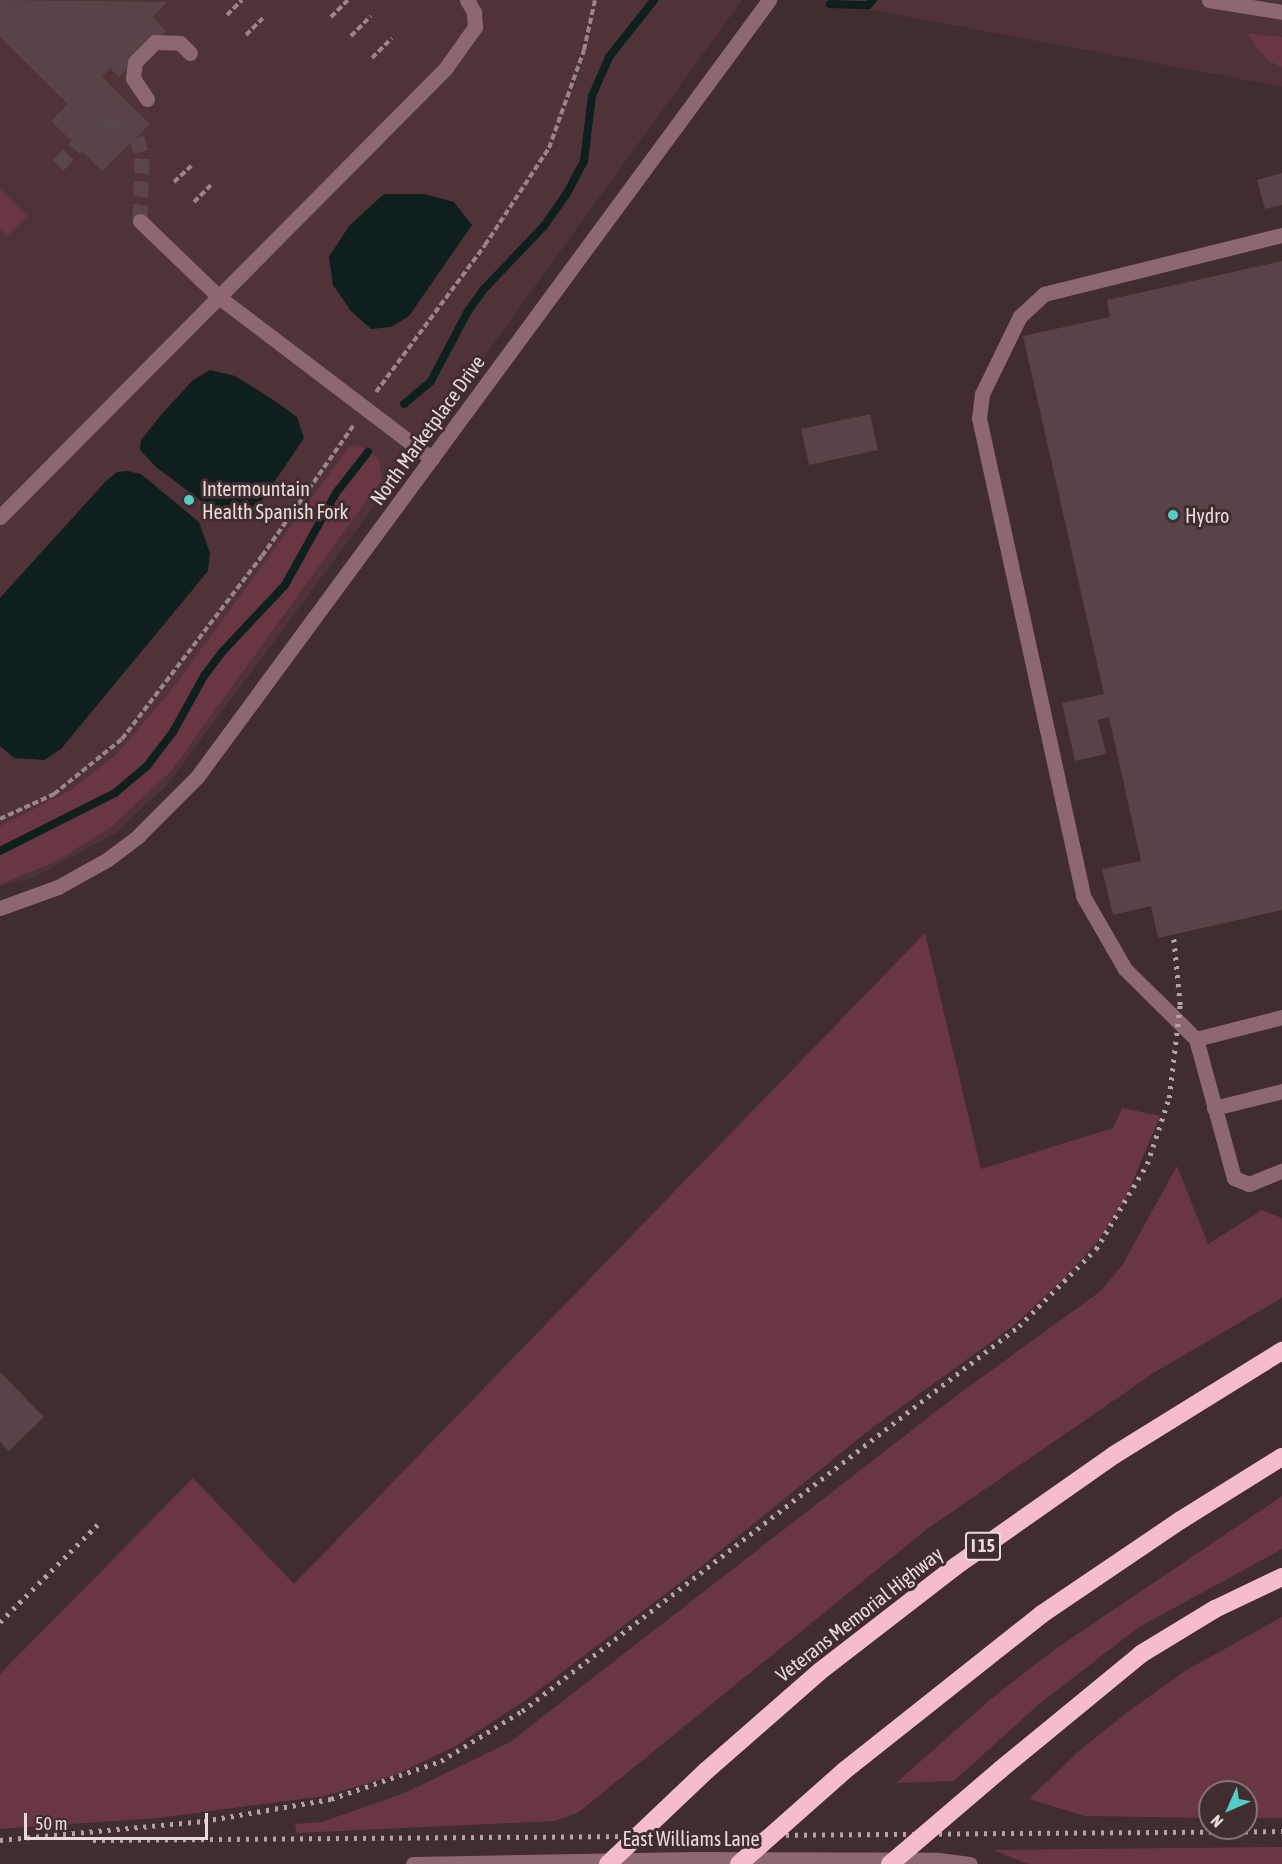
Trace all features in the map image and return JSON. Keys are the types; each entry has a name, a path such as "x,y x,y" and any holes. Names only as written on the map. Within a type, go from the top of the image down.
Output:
{"highway":[{"name":"Veterans Memorial Highway","path":"608,1864 706,1772 819,1672 956,1566 1114,1455 1282,1351"},
{"path":"739,1864 844,1771 1042,1614 1181,1520 1282,1457"},
{"path":"890,1864 1142,1654 1215,1609 1282,1577"}],"street":[{"path":"0,517 220,298 323,188 445,69 475,27 474,12 467,0"},
{"name":"North Marketplace Drive","path":"0,908 58,887 108,859 169,808 219,748 769,0"},
{"path":"1209,0 1282,12"},
{"path":"147,99 133,78 135,62 155,42 180,43 190,52"},
{"path":"140,221 220,298 432,459"},
{"path":"1282,235 1044,294 1020,316 979,405 1083,896 1125,969 1196,1039 1234,1178 1249,1184 1282,1171"},
{"path":"1196,1039 1282,1017"},
{"path":"1214,1108 1282,1091"},
{"name":"East Williams Lane","path":"413,1864 693,1859 970,1864"}],"path":[{"path":"226,15 242,0"},
{"path":"331,17 348,0"},
{"path":"379,388 485,245 549,148 587,41 595,0"},
{"path":"246,35 265,16"},
{"path":"351,36 371,16"},
{"path":"372,58 392,38"},
{"path":"174,183 193,164"},
{"path":"194,202 213,183"},
{"path":"0,819 54,794 122,739 262,556 349,432"}],"shaded area":[{"name":"Intermountain Health Spanish Fork","path":"0,0 742,0 436,423 168,784 116,833 34,877 0,886"},
{"path":"819,0 1282,0 1282,87"},
{"path":"1246,33 1282,37 1282,67 1267,60"},
{"path":"0,189 27,216 7,236 0,229"},
{"path":"384,194 424,194 454,202 472,225 409,316 391,327 371,329 350,310 333,285 329,257 349,226"},
{"path":"210,370 235,376 297,417 304,438 254,512 238,520 221,516 156,467 140,450 141,440 160,416 193,380"},
{"path":"359,445 379,459 382,479 171,771 110,828 54,862 0,884 0,826 71,790 118,753 169,693 349,447"},
{"path":"127,471 141,474 199,522 210,553 208,571 61,749 44,760 14,758 0,746 0,598 106,481 117,472"},
{"path":"925,933 981,1169 1113,1128 1122,1108 1160,1116 1125,1200 1100,1238 1066,1277 1013,1326 868,1431 694,1572 527,1699 454,1747 395,1775 325,1796 158,1818 0,1829 0,1674 193,1478 294,1584"},
{"path":"1177,1166 1208,1244 1262,1210 1282,1218 1282,1298 1155,1372 927,1529 579,1812 555,1821 297,1833 295,1824 322,1822 407,1792 510,1742 956,1396 1102,1290 1123,1264"},
{"path":"1282,1496 1282,1549 1139,1627 1039,1704 954,1781 896,1783 992,1698 1054,1650"},
{"path":"1282,1617 1282,1818 1258,1818 1258,1780 1198,1780 1198,1818 1085,1816 1029,1799 1079,1751 1130,1710 1185,1671"},
{"path":"1282,1847 1282,1864 1028,1864 993,1850"}],"building":[{"path":"0,0 167,2 153,17 166,31 119,77 110,68 102,77 150,124 102,171 51,121 68,104 0,37"},
{"path":"1282,173 1282,205 1265,209 1257,180"},
{"name":"Hydro","path":"1282,261 1282,910 1158,938 1151,906 1113,915 1102,869 1141,861 1109,717 1098,720 1106,754 1075,761 1062,703 1104,694 1023,336 1110,317 1107,300"},
{"path":"870,414 878,450 809,465 801,429"},
{"path":"0,1372 44,1417 9,1451 0,1442"}],"waterway":[{"path":"404,404 431,381 468,311 484,289 544,226 566,195 584,161 592,96 609,57 654,0"},
{"path":"830,4 868,5 873,0"},
{"path":"0,851 115,793 147,766 173,732 204,676 223,651 285,585 336,493 368,452"}],"tunnel":[{"path":"58,165 99,123 114,120 122,124 137,137 142,158 140,221"}],"railway":[{"path":"0,1840 204,1821 331,1799 441,1761 522,1711 1019,1326 1096,1249 1147,1164 1169,1098 1180,1005 1173,934"},
{"path":"0,1622 98,1524"},
{"path":"93,1840 1282,1831"}],"place":[{"name":"Intermountain Health Spanish Fork","path":"189,500"},
{"name":"Hydro","path":"1173,515"}]}
